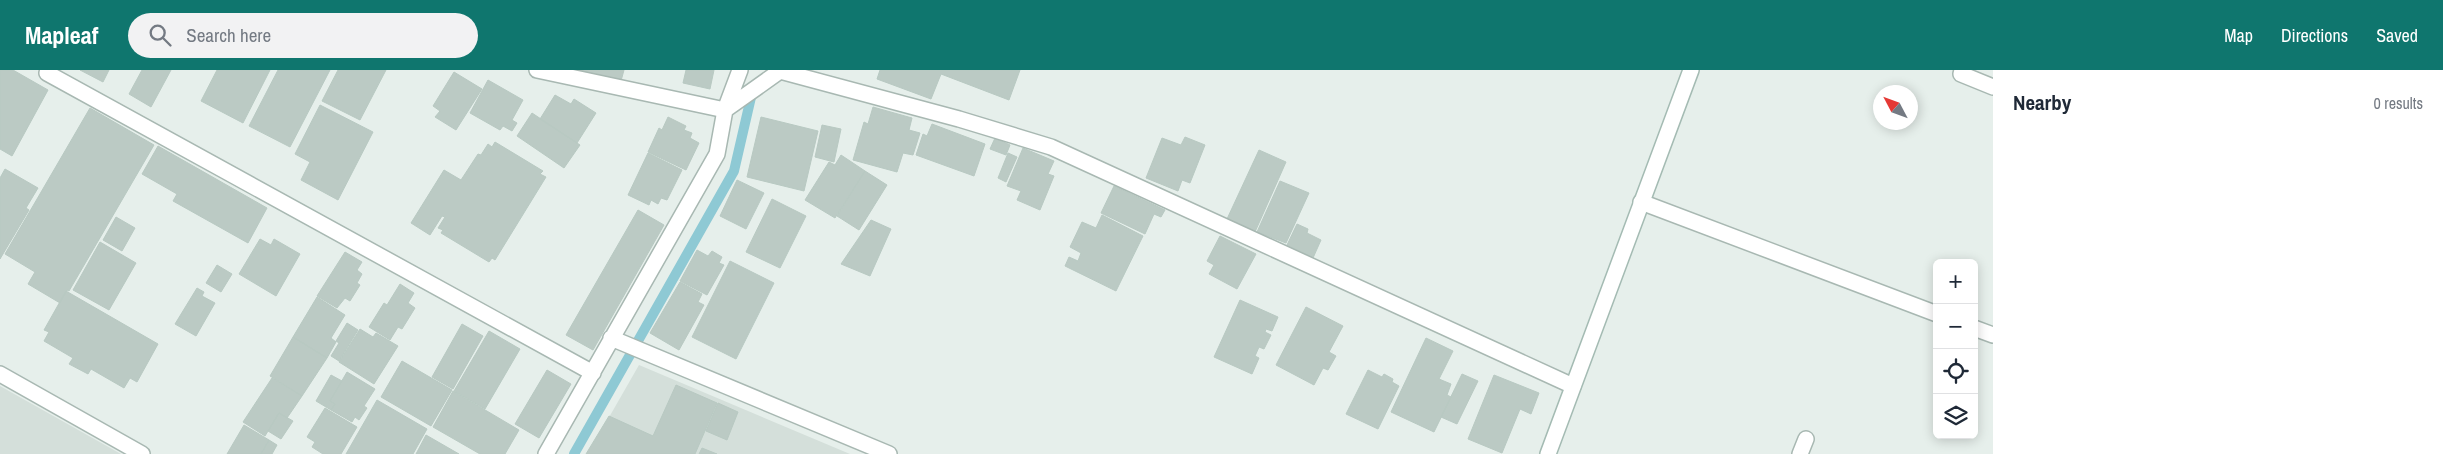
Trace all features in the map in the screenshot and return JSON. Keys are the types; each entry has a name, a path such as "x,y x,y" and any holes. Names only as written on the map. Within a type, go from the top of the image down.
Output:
{"street":[{"path":"48,70 47,73 593,373"},
{"path":"537,70 725,110 780,72 959,119 1050,147 1573,386"},
{"path":"546,454 717,154 725,110 740,70"},
{"path":"1548,454 1691,70"},
{"path":"1962,70 1961,74 1993,86"},
{"path":"1642,202 1933,312"},
{"path":"1978,329 1993,335"},
{"path":"611,338 889,454"},
{"path":"0,374 142,454"},
{"path":"1800,454 1806,439"}],"shaded area":[{"path":"639,365 850,454 588,454"},
{"path":"0,386 121,454 0,454"}],"building":[{"path":"0,70 13,70 48,90 12,156 0,149"},
{"path":"80,70 109,70 103,82"},
{"path":"142,70 171,70 151,107 129,94"},
{"path":"217,70 270,70 243,123 201,101"},
{"path":"278,70 330,70 290,147 249,126"},
{"path":"338,70 386,70 360,120 322,101"},
{"path":"578,70 624,70 621,81"},
{"path":"686,70 714,70 710,89 683,83"},
{"path":"880,70 1020,70 1009,100 941,74 931,99 877,79"},
{"path":"454,72 482,89 456,130 435,117 440,111 433,106"},
{"path":"488,80 523,100 512,120 517,123 512,131 503,126 500,130 470,113"},
{"path":"555,95 571,104 574,99 596,113 577,143 540,119"},
{"path":"320,105 373,132 338,200 301,180 310,162 295,154"},
{"path":"873,107 912,118 909,130 920,133 913,155 903,153 897,172 853,160 864,122 868,124"},
{"path":"90,108 154,145 69,291 67,290 60,303 28,284 35,272 5,254"},
{"path":"532,113 580,145 564,168 517,136"},
{"path":"668,117 686,126 684,130 692,133 690,138 699,143 686,170 648,152 659,128 662,130"},
{"path":"761,117 818,131 804,191 747,177"},
{"path":"932,124 985,144 974,176 916,155 923,134 927,136"},
{"path":"822,125 841,129 834,162 815,157"},
{"path":"1185,137 1205,145 1190,183 1182,180 1178,191 1146,178 1162,138 1181,145"},
{"path":"995,138 1010,145 1006,155 990,149"},
{"path":"495,142 543,171 540,174 546,177 495,260 492,258 489,262 441,233 443,230 438,228 445,217 442,216 430,235 411,223 444,170 461,180 478,154 481,155 488,144 492,147"},
{"path":"158,146 267,208 248,243 173,201 177,194 142,174"},
{"path":"1023,148 1054,161 1048,174 1054,176 1040,210 1017,200 1021,191 1007,186"},
{"path":"1259,150 1286,162 1255,232 1227,219"},
{"path":"648,153 682,170 667,200 661,198 658,204 651,200 649,205 628,195"},
{"path":"1008,153 1017,157 1006,182 998,178"},
{"path":"841,155 865,171 835,218 805,200 829,162 835,165"},
{"path":"5,169 38,188 26,208 29,210 0,259 0,178"},
{"path":"865,171 887,185 859,230 837,216"},
{"path":"737,180 764,193 746,229 720,216"},
{"path":"1280,181 1309,193 1286,243 1257,232"},
{"path":"1114,186 1165,210 1161,217 1154,214 1145,234 1101,213"},
{"path":"772,199 806,216 780,268 746,252"},
{"path":"638,210 664,225 593,350 566,335"},
{"path":"1102,215 1143,236 1116,291 1065,266 1069,257 1078,261 1081,253 1070,247 1082,222 1096,228"},
{"path":"116,217 135,228 122,251 103,240"},
{"path":"871,220 891,229 870,276 841,264"},
{"path":"1297,224 1308,229 1307,233 1321,240 1313,258 1287,245"},
{"path":"1220,236 1256,254 1237,289 1209,274 1214,265 1207,261"},
{"path":"260,239 271,245 274,239 300,254 276,296 239,274"},
{"path":"100,242 136,263 109,310 73,290"},
{"path":"697,250 708,256 712,251 722,257 719,263 724,265 707,295 680,281"},
{"path":"345,252 362,262 357,270 362,274 357,283 360,285 350,301 345,298 337,308 317,296"},
{"path":"730,261 774,283 736,359 692,337"},
{"path":"217,265 232,274 221,292 206,283"},
{"path":"680,282 702,294 698,302 704,305 679,350 650,333"},
{"path":"400,284 414,293 408,303 415,308 402,329 398,327 390,340 369,327 384,303 387,305"},
{"path":"197,288 204,292 202,296 215,303 196,336 175,324"},
{"path":"66,291 158,344 137,382 130,378 124,388 91,369 88,374 69,364 73,358 44,341 49,332 44,330"},
{"path":"317,297 345,315 331,338 336,342 327,358 293,337"},
{"path":"1240,300 1278,317 1272,331 1266,329 1265,332 1271,335 1264,349 1259,347 1255,356 1259,358 1252,374 1214,357"},
{"path":"1306,307 1343,326 1329,352 1336,356 1328,370 1323,368 1314,385 1276,365"},
{"path":"347,323 358,330 339,361 331,356 339,343 336,341"},
{"path":"462,324 483,336 453,389 432,377"},
{"path":"360,329 373,337 376,333 398,346 374,384 339,362"},
{"path":"489,331 520,349 485,409 454,391"},
{"path":"293,337 327,358 302,396 270,376"},
{"path":"1426,338 1453,351 1439,379 1451,384 1447,395 1451,397 1434,432 1391,412"},
{"path":"402,361 452,390 431,426 381,397"},
{"path":"547,370 571,384 539,438 515,424"},
{"path":"1368,370 1382,377 1384,374 1393,379 1392,382 1399,386 1378,429 1346,414"},
{"path":"347,372 375,389 364,406 367,408 359,420 355,417 352,422 331,410 335,404 330,401"},
{"path":"1462,374 1478,381 1457,424 1441,417"},
{"path":"331,375 342,381 330,401 335,404 331,410 316,401"},
{"path":"1494,375 1539,393 1531,414 1520,409 1502,453 1468,439"},
{"path":"272,378 302,396 287,418 279,413 265,436 243,422"},
{"path":"676,385 717,403 695,454 586,454 609,416 653,436"},
{"path":"453,391 519,430 505,454 480,454 433,427"},
{"path":"377,400 427,429 413,454 346,454"},
{"path":"718,403 738,412 727,440 706,431"},
{"path":"325,408 357,427 341,454 323,454 312,447 315,442 307,437"},
{"path":"279,413 293,421 281,439 268,431"},
{"path":"244,425 269,440 261,454 227,454"},
{"path":"426,435 459,454 416,454"},
{"path":"269,440 277,445 272,454 261,454"},
{"path":"702,448 717,454 699,454"}],"waterway":[{"path":"574,454 734,171 752,93"}]}
